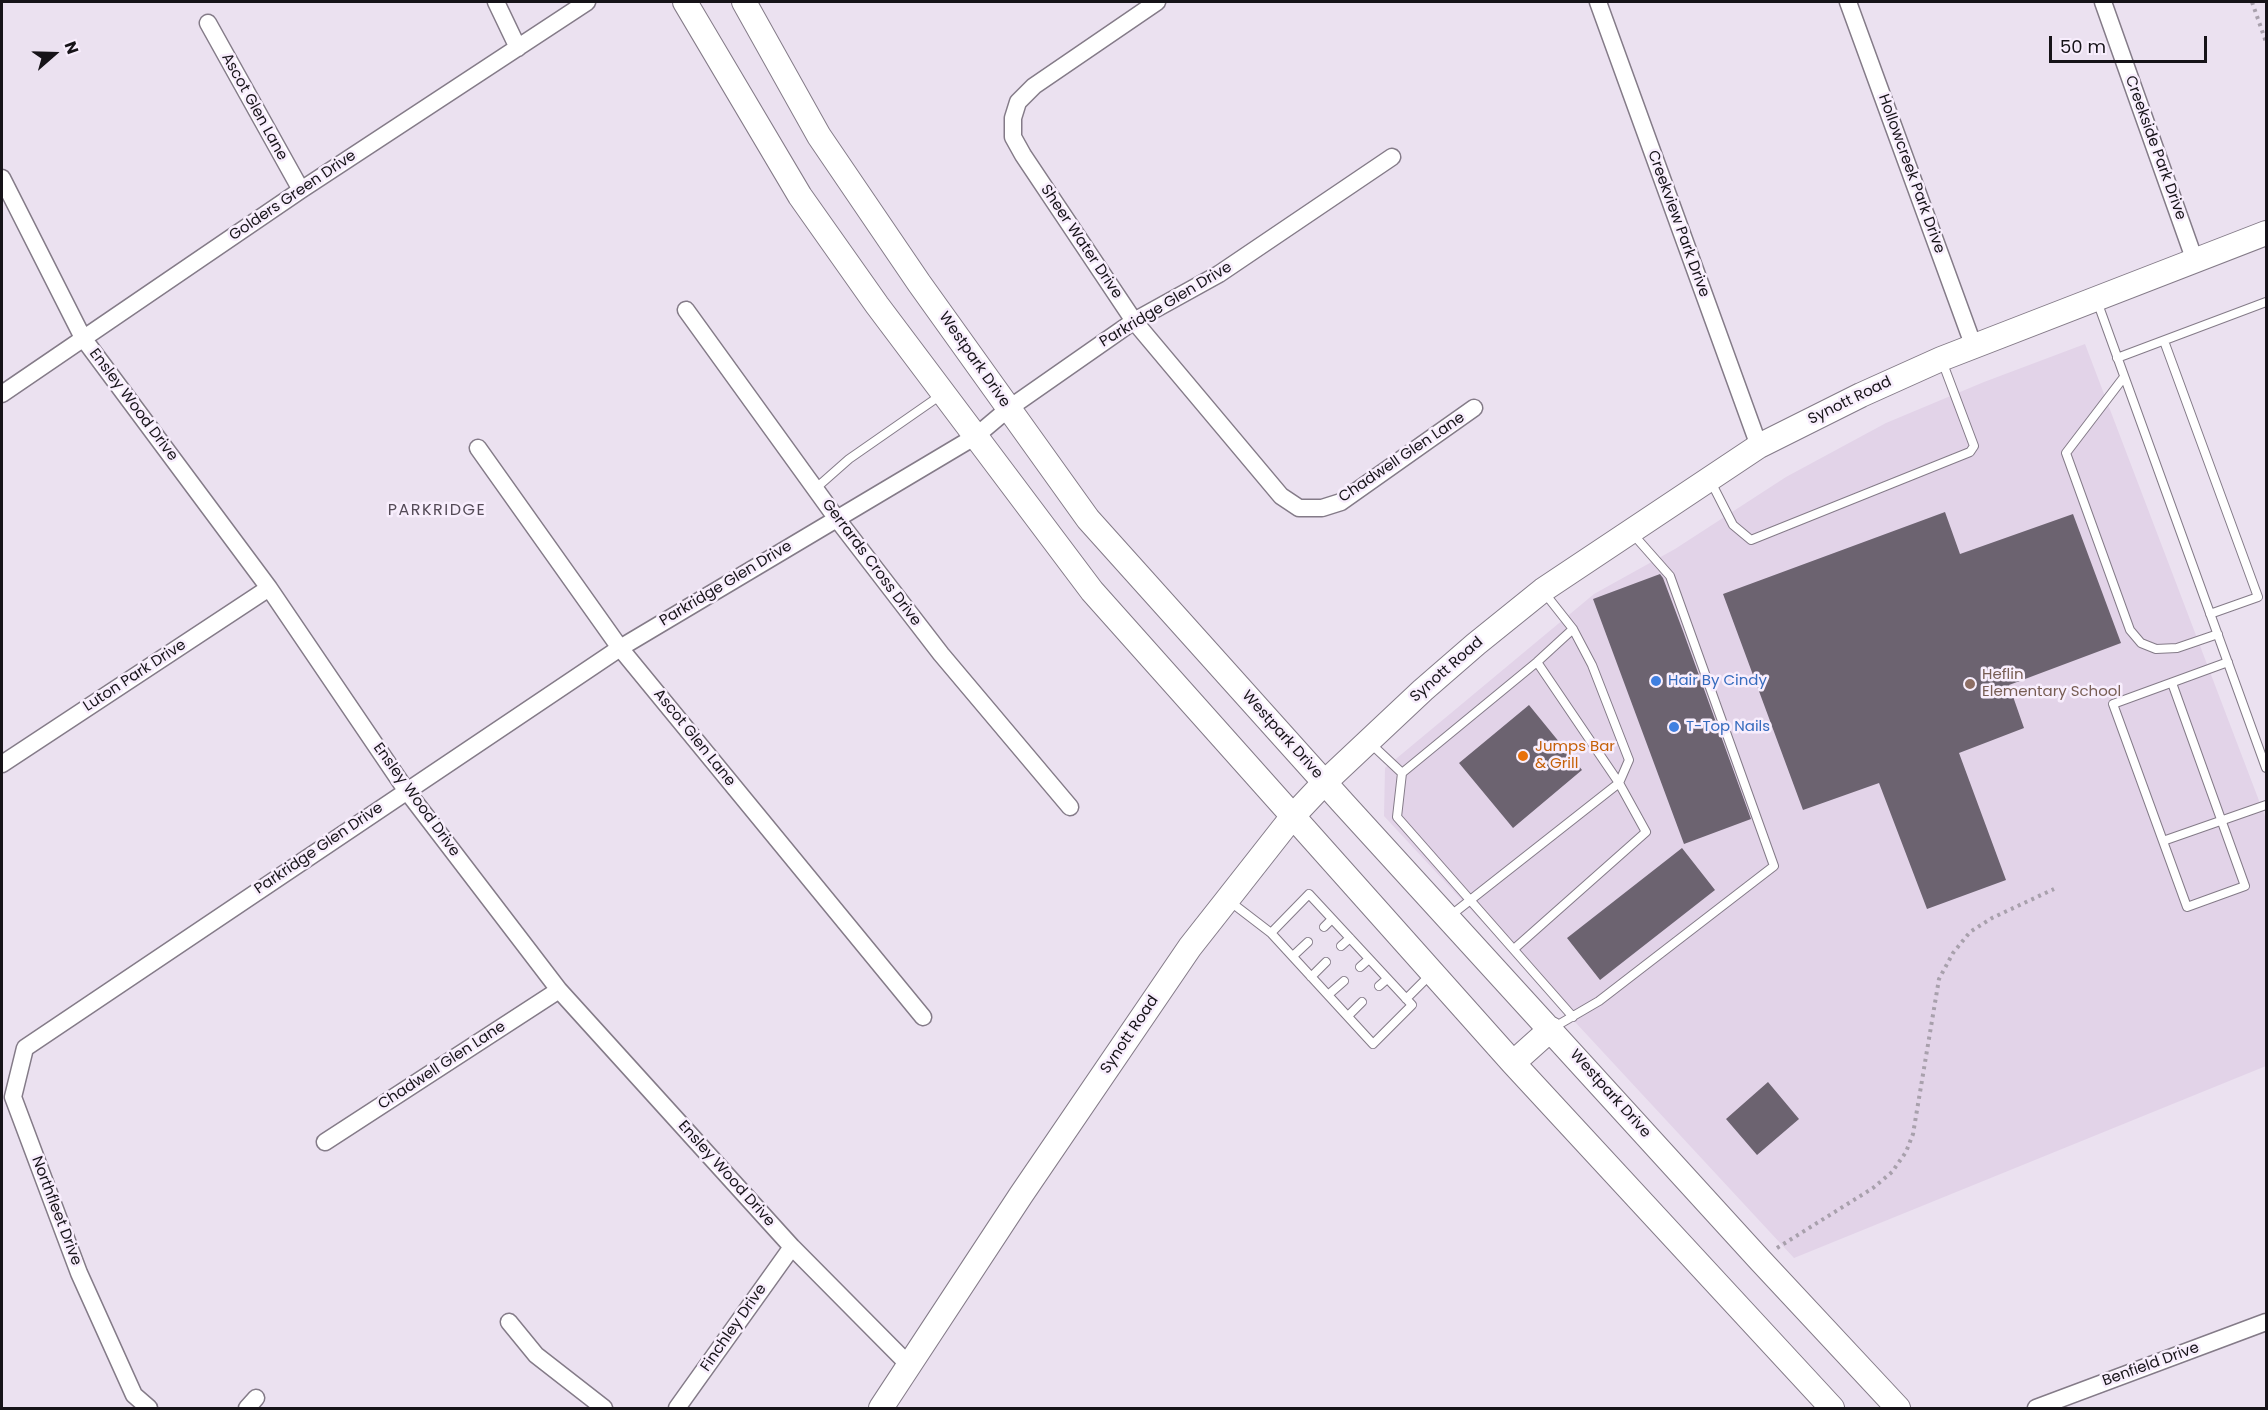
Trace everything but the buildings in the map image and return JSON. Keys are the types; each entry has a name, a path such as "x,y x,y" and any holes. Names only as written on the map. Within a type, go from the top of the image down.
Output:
{"main road":[{"path":"685,2 800,196 877,305 1092,591 1513,1063 1832,1408"},
{"name":"Westpark Drive","path":"744,2 819,136 919,284 1088,519 1324,783 1898,1408"},
{"name":"Synott Road","path":"883,1408 908,1364 1014,1205 1184,957 1227,900 1293,816 1324,783 1441,675 1543,590 1759,447 1861,394 1941,359 2266,233"},
{"path":"1513,1063 1551,1029"}],"street":[{"path":"496,2 518,48"},
{"name":"Golders Green Drive","path":"2,394 301,190 587,2"},
{"name":"Sheer Water Drive","path":"1156,2 1034,86 1018,102 1013,118 1013,137 1023,156 1134,321 1245,454"},
{"name":"Creekview Park Drive","path":"1598,2 1759,447"},
{"name":"Hollowcreek Park Drive","path":"1848,2 1974,347"},
{"name":"Creekside Park Drive","path":"2103,2 2195,261"},
{"name":"Ascot Glen Lane","path":"208,23 301,190"},
{"name":"Parkridge Glen Drive","path":"65,1021 620,648 976,436 1008,409 1134,321 1219,274 1392,157"},
{"name":"Ensley Wood Drive","path":"2,178 82,338 269,588 406,790 559,990 792,1247 908,1364"},
{"name":"Gerrards Cross Drive","path":"686,310 837,519 941,654 1070,807"},
{"name":"Chadwell Glen Lane","path":"1245,454 1281,496 1299,508 1322,508 1341,502 1474,408"},
{"name":"Ascot Glen Lane","path":"478,448 620,648 923,1017"},
{"name":"Luton Park Drive","path":"2,764 269,588"},
{"name":"Chadwell Glen Lane","path":"325,1142 559,990"},
{"name":"Northfleet Drive","path":"65,1021 25,1048 13,1096 79,1273 134,1395 148,1408"},
{"name":"Finchley Drive","path":"677,1408 792,1247"},
{"path":"509,1322 536,1354 604,1408"},
{"name":"Benfield Drive","path":"2036,1408 2266,1322"}],"lane":[{"path":"2096,298 2266,768"},
{"path":"2118,358 2266,302"},
{"path":"2164,341 2258,597 2210,614"},
{"path":"1710,480 1733,525 1751,540 1970,452 1974,446 1941,359"},
{"path":"2124,377 2066,453 2130,630 2141,643 2156,650 2177,648 2218,634"},
{"path":"815,489 849,459 944,393"},
{"path":"1551,1029 1599,1001 1774,866 1670,576 1630,531"},
{"path":"1448,918 1619,783 1629,760 1592,665 1573,629 1543,590"},
{"path":"1572,1017 1397,817 1402,773 1537,662 1573,629"},
{"path":"1514,949 1646,832 1619,783 1537,662"},
{"path":"2172,683 2245,886 2187,908 2113,704 2228,662"},
{"path":"1369,742 1402,773"},
{"path":"2163,841 2266,805"},
{"path":"1227,900 1271,933 1373,1044 1412,1005 1309,894 1271,933"},
{"path":"1324,927 1332,919"},
{"path":"1341,946 1350,938"},
{"path":"1293,956 1308,942"},
{"path":"1360,967 1369,959"},
{"path":"1311,977 1326,962"},
{"path":"1406,999 1432,972"},
{"path":"1379,986 1387,979"},
{"path":"1328,995 1344,981"},
{"path":"1347,1016 1362,1002"}],"path":[{"path":"2252,2 2266,42"},
{"path":"1759,1259 1874,1188 1892,1172 1906,1152 1913,1134 1939,979 1953,953 1970,932 1992,918 2054,889"}],"shaded area":[{"name":"Heflin Elementary School","path":"2085,344 2266,819 2266,1066 1794,1258 1384,816 1385,768 1594,594 1675,549 1786,477 1886,423 1984,382"}],"place":[{"name":"Hair By Cindy","path":"1656,681"},
{"name":"Heflin Elementary School","path":"1970,684"},
{"name":"T-Top Nails","path":"1674,727"},
{"name":"Jumps Bar & Grill","path":"1523,756"}],"district":[{"name":"PARKRIDGE","path":"437,511"}]}
